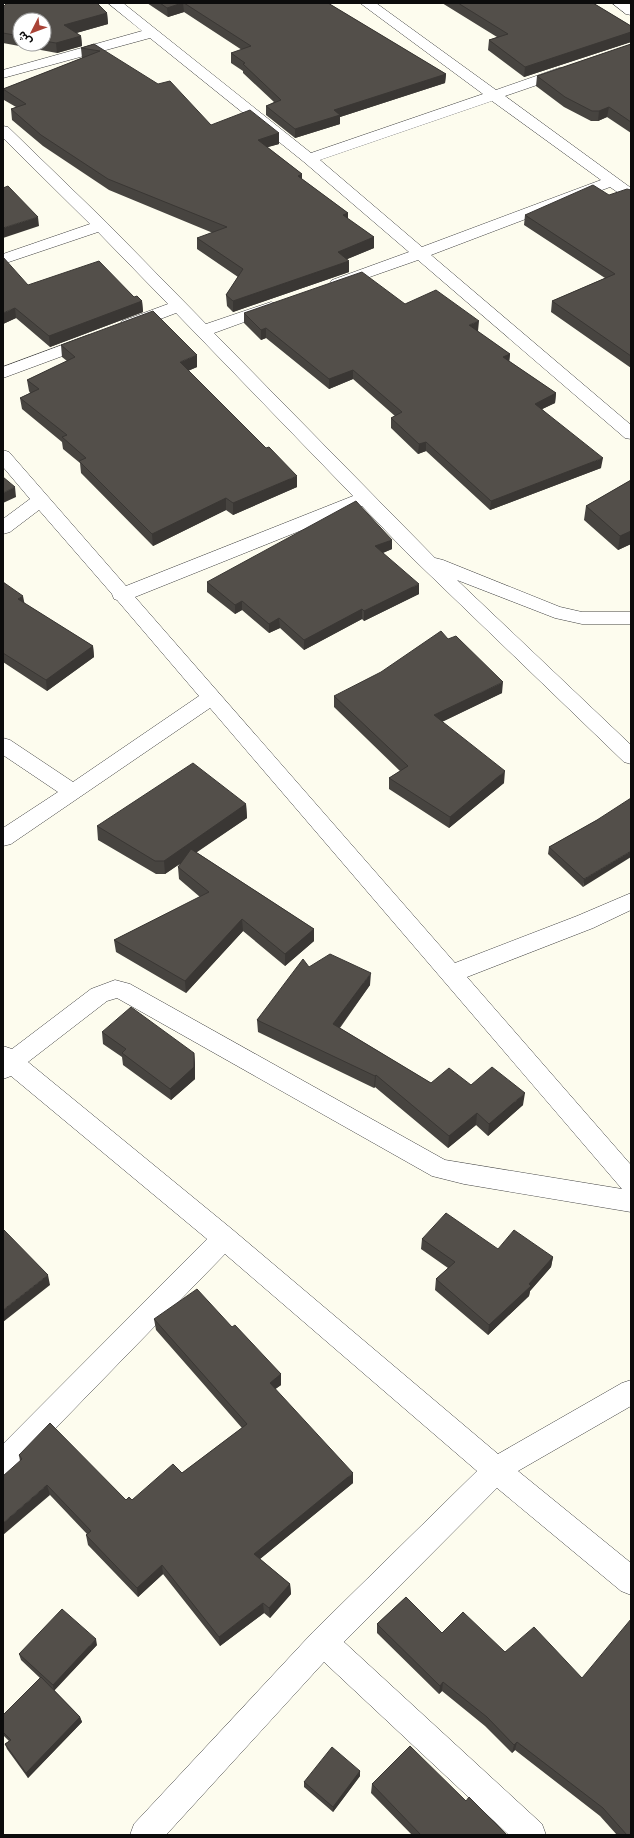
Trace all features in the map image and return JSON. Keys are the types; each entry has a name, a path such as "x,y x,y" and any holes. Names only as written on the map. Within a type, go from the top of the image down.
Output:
{"street":[{"path":"115,3 309,159 631,434"},
{"path":"367,3 631,195"},
{"path":"619,3 631,11"},
{"path":"3,74 151,33"},
{"path":"309,159 573,67"},
{"path":"3,130 101,226 424,559 631,757"},
{"path":"322,289 419,254 612,180"},
{"path":"3,259 101,226"},
{"path":"202,331 285,302"},
{"path":"3,373 178,306"},
{"path":"3,456 121,595 212,697 631,1182"},
{"path":"121,595 365,498"},
{"path":"3,528 41,500"},
{"path":"424,559 555,612 582,618 631,618"},
{"path":"3,838 212,697"},
{"path":"3,746 73,792"},
{"path":"451,974 585,922 631,901"},
{"path":"631,1201 464,1174 441,1168 419,1158 122,990 114,989 98,995 6,1062 224,1238 496,1470 631,1581"},
{"path":"3,1463 224,1238"},
{"path":"145,1835 323,1642 496,1470 631,1392"},
{"path":"323,1642 532,1835"}],"building":[{"path":"7,3 97,3 107,13 64,25 81,36 56,43 52,42 52,12 12,12 12,35 3,33 3,7"},
{"path":"160,3 182,3 167,8"},
{"path":"184,3 328,3 446,74 334,110 340,115 295,129 266,106 281,100 243,64 245,63 231,53 251,46"},
{"path":"458,3 593,3 631,26 631,32 525,67 489,40 508,34"},
{"path":"94,44 158,84 170,81 211,125 250,110 279,133 258,140 302,174 298,176 348,213 343,215 374,237 338,252 349,261 233,301 226,295 243,269 197,238 227,227 108,179 41,135 11,109 26,104 3,89 100,51 81,48"},
{"path":"631,44 631,122 609,107 599,111 592,111 565,97 537,76"},
{"path":"593,185 609,195 627,189 631,190 631,356 552,301 615,274 525,215"},
{"path":"8,186 38,217 3,228 3,188"},
{"path":"3,257 28,285 99,261 134,297 137,296 142,301 49,336 15,308 3,313"},
{"path":"362,272 405,304 436,290 479,321 469,325 510,354 503,357 556,393 535,404 603,458 491,501 426,442 419,444 391,418 402,412 353,370 329,379 266,328 261,330 244,313"},
{"path":"153,311 197,355 180,362 266,448 269,447 297,476 233,503 226,498 152,534 79,461 86,458 62,437 67,435 20,398 39,389 27,380 75,357 61,345"},
{"path":"3,477 15,487 3,493"},
{"path":"631,480 631,531 620,536 586,506"},
{"path":"356,501 392,540 375,546 419,584 364,611 362,609 304,640 279,618 269,624 242,601 235,605 207,582"},
{"path":"3,582 23,596 18,599 93,646 46,680 3,653"},
{"path":"441,631 448,639 456,636 503,682 434,715 505,771 450,817 389,778 408,766 334,696 381,672"},
{"path":"193,763 246,804 164,861 155,861 97,826"},
{"path":"631,798 631,851 584,879 549,847 597,820"},
{"path":"191,849 314,929 285,954 242,919 185,981 114,940 209,892 178,867"},
{"path":"330,954 371,973 333,1024 431,1083 449,1068 471,1085 492,1067 525,1093 489,1124 477,1113 449,1136 376,1075 375,1076 257,1020 303,959 309,967"},
{"path":"131,1007 194,1053 194,1067 170,1089 122,1053 126,1049 102,1032"},
{"path":"446,1213 498,1249 514,1230 553,1257 529,1284 531,1286 489,1325 436,1279 455,1262 422,1239"},
{"path":"3,1229 48,1275 3,1310"},
{"path":"197,1289 232,1327 235,1325 281,1374 270,1383 353,1473 254,1554 290,1584 269,1608 263,1603 219,1637 162,1565 137,1588 86,1535 91,1531 47,1485 3,1523 3,1476 22,1459 19,1455 50,1423 126,1500 129,1497 132,1500 173,1464 182,1473 247,1424 154,1319"},
{"path":"406,1597 442,1633 463,1612 505,1652 534,1627 582,1678 631,1619 631,1835 627,1835 603,1808 517,1742 514,1745 487,1717 443,1682 440,1686 377,1624"},
{"path":"62,1609 96,1639 53,1685 19,1654"},
{"path":"41,1677 80,1717 26,1773 5,1744 11,1740 3,1732 3,1715"},
{"path":"410,1746 466,1801 469,1797 507,1835 421,1835 372,1784"},
{"path":"332,1747 360,1771 333,1807 304,1782"}]}
